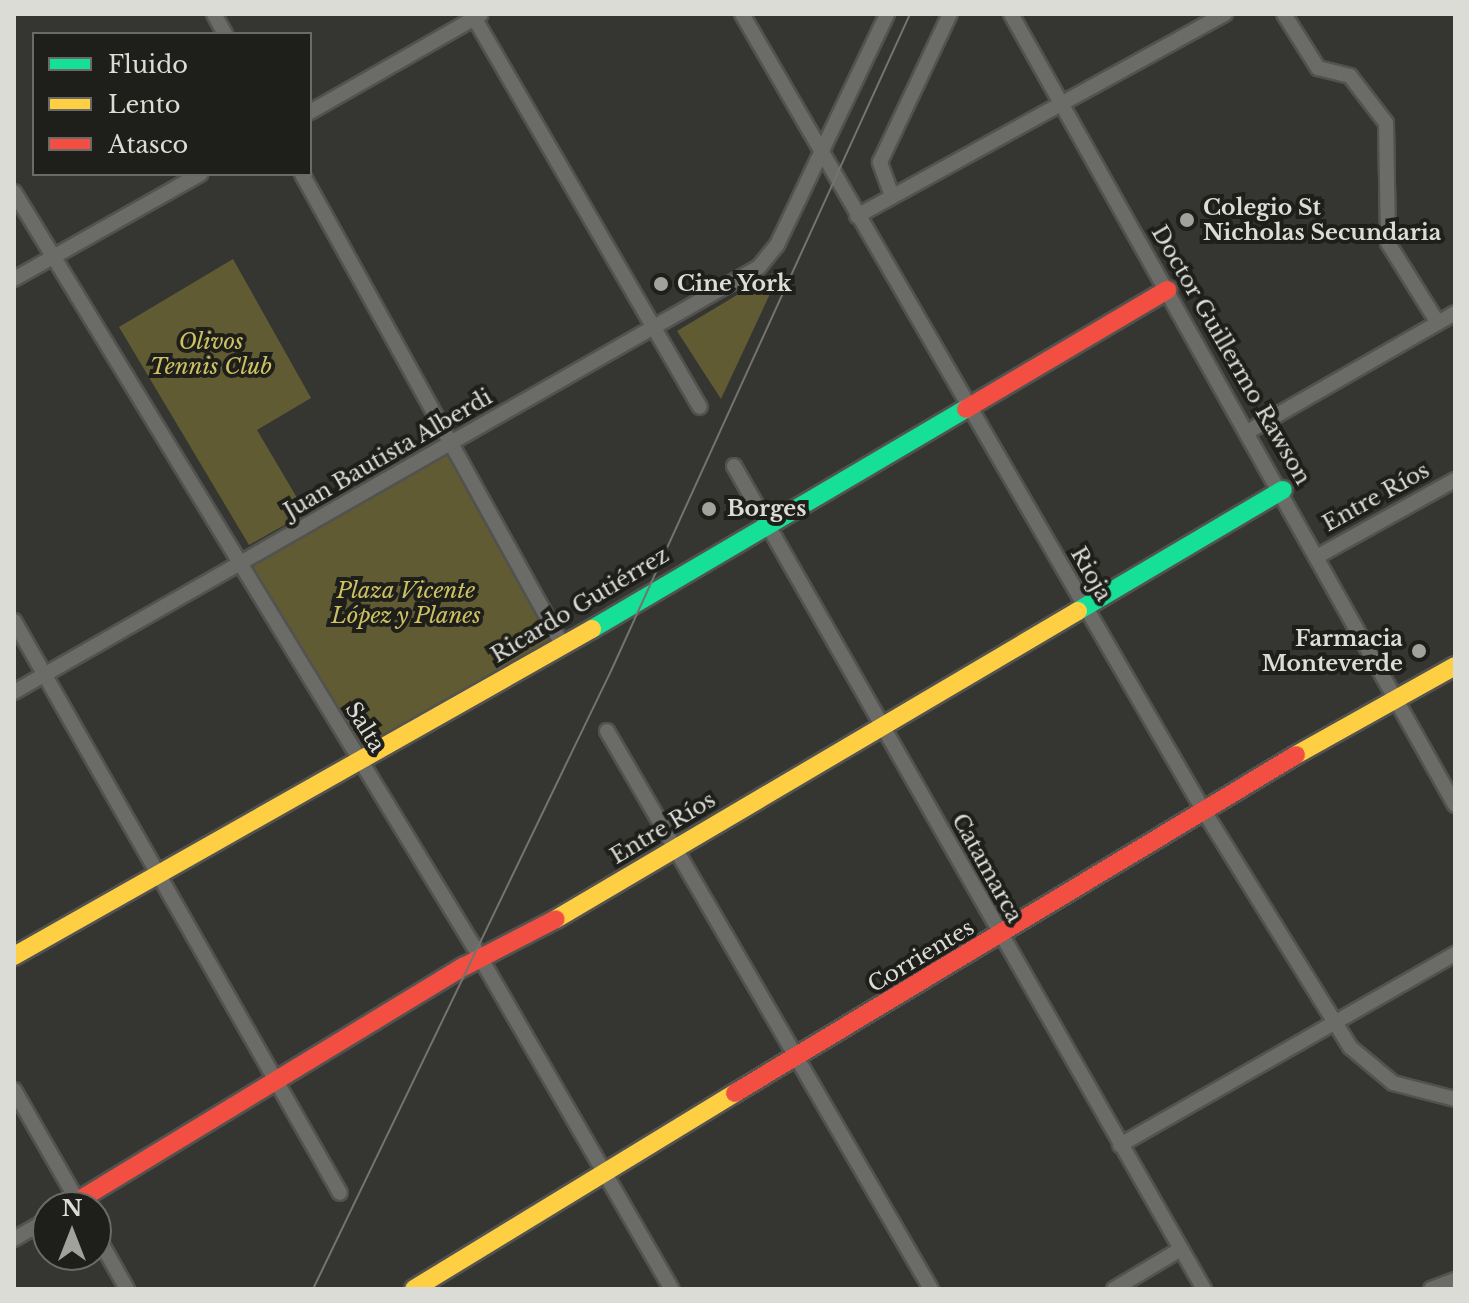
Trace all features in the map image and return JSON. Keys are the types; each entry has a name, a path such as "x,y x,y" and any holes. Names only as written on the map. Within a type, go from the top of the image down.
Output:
{"street":[{"path":"214,14 224,32"},
{"name":"Rioja","path":"742,14 1202,808 1336,1022 1372,1071 1455,1099"},
{"path":"819,150 887,14"},
{"path":"891,193 880,162 950,14"},
{"name":"Doctor Guillermo Rawson","path":"1011,14 1320,555 1455,805"},
{"path":"857,216 891,193 1225,14"},
{"path":"1284,14 1318,68 1350,76 1386,123 1388,243 1438,323"},
{"path":"312,111 476,15 700,407"},
{"name":"Juan Bautista Alberdi","path":"14,692 241,567 449,442 759,267 777,245 819,150"},
{"path":"14,279 196,176"},
{"path":"303,176 563,646"},
{"name":"Salta","path":"14,192 483,962 672,1289"},
{"name":"Ricardo Gutiérrez","path":"14,956 563,646 766,521 1167,290"},
{"path":"1249,431 1455,313"},
{"name":"Catamarca","path":"734,466 884,725 1000,937 1204,1289"},
{"name":"Entre Ríos","path":"1320,555 1455,480"},
{"name":"Entre Ríos","path":"97,1191 271,1081 465,966 483,962 1283,490"},
{"path":"14,621 271,1081 340,1193"},
{"name":"Corrientes","path":"414,1289 1000,937 1202,808 1455,666"},
{"path":"607,731 679,846 931,1289"},
{"path":"1120,1145 1455,954"},
{"path":"14,1090 68,1191"},
{"path":"14,1239 32,1228"},
{"path":"1114,1289 1181,1249"},
{"path":"112,1262 127,1289"},
{"path":"1431,1289 1455,1280"}],"green space":[{"name":"Olivos Tennis Club","path":"233,259 311,398 257,430 306,513 249,545 119,327"},
{"path":"782,268 721,399 677,331"},
{"name":"Plaza Vicente López y Planes","path":"449,442 563,646 359,760 241,567"}],"tram line":[{"path":"313,1289 611,671 910,14"}],"traffic: fast":[{"path":"592,629 966,409"},
{"path":"1078,611 1283,490"}],"traffic: slow":[{"path":"556,919 1078,611"},
{"path":"14,956 592,629"},
{"path":"1296,755 1455,666"},
{"path":"414,1289 735,1093"}],"traffic: jam":[{"path":"966,409 1167,290"},
{"path":"735,1093 1296,755"},
{"path":"94,1191 465,966 556,919"}],"place":[{"name":"Colegio St Nicholas Secundaria","path":"1187,220"},
{"name":"Cine York","path":"661,284"},
{"name":"Borges","path":"709,509"},
{"name":"Farmacia Monteverde","path":"1419,651"}]}
